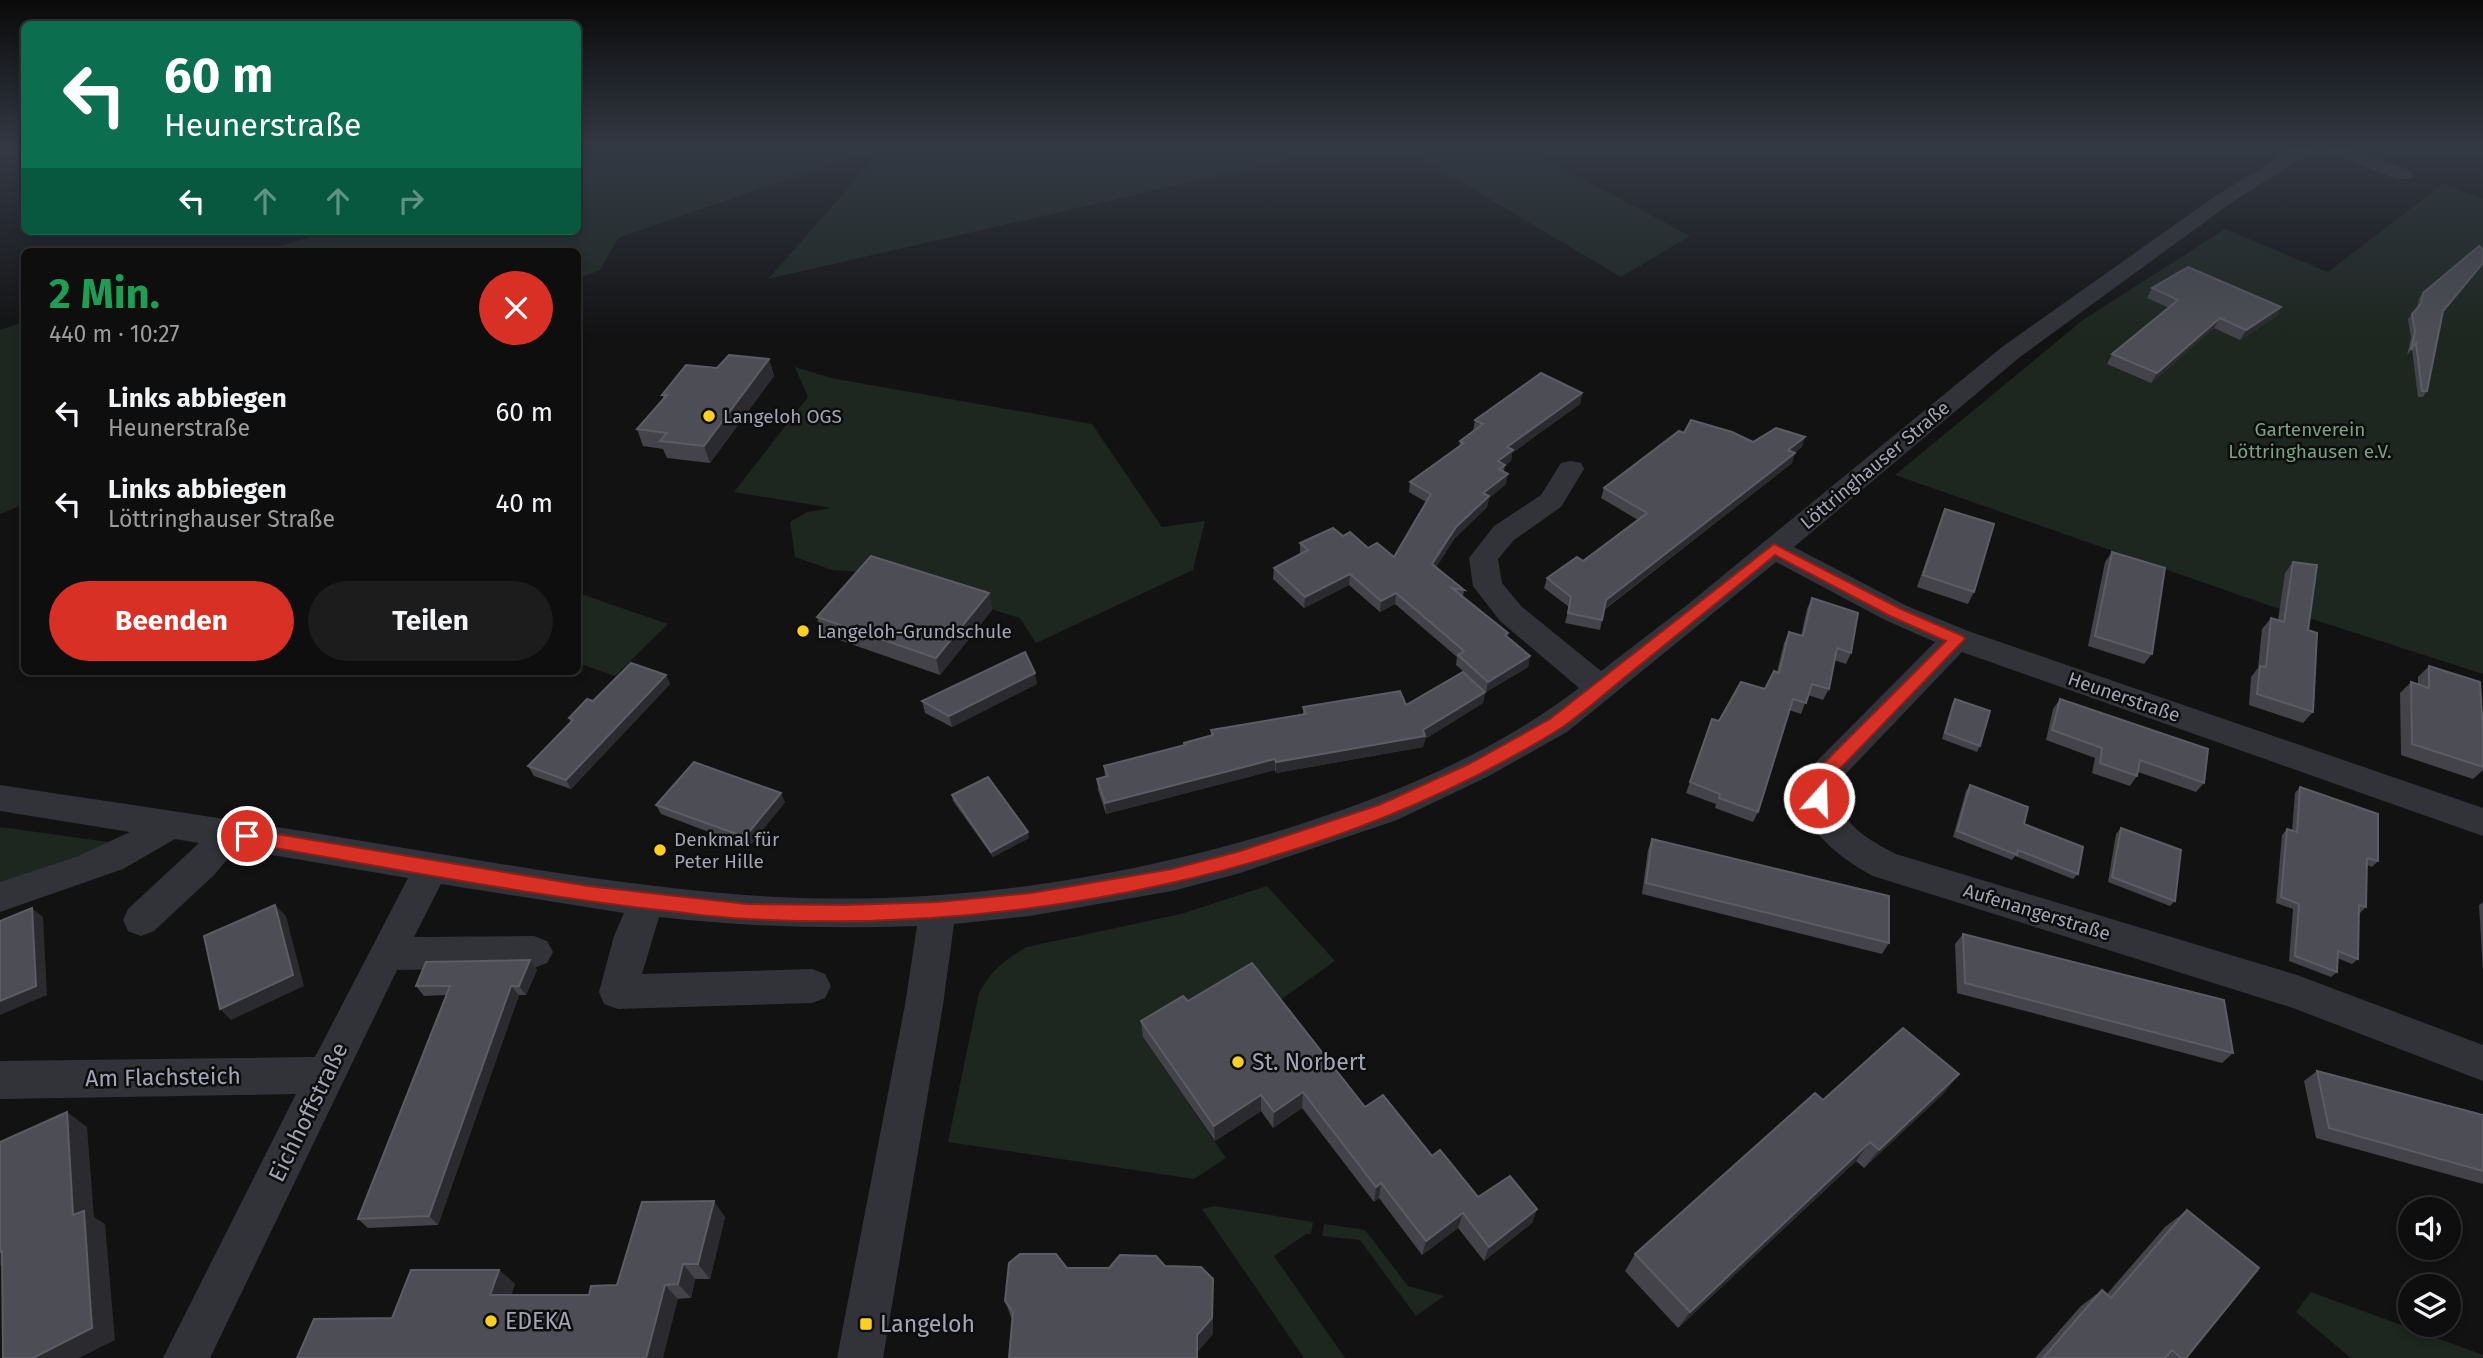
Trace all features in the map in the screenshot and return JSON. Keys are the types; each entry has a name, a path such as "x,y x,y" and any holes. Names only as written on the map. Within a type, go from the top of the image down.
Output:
{"street":[{"name":"Löttringhauser Straße","path":"0,798 647,902 747,911 845,913 938,910 1031,901 1172,876 1237,859 1385,810 1463,774 1556,723 1602,689 1774,549 2011,352 2208,210"},
{"path":"1571,469 1551,501 1504,533 1483,558 1488,586 1511,614 1602,689"},
{"name":"Heunerstraße","path":"1774,549 1896,613 1957,639 2483,822"},
{"name":"Aufenangerstraße","path":"1957,639 1822,776 1819,798 1829,821 1854,849 1886,866 2297,992 2483,1063"},
{"path":"0,897 115,856 149,840 170,824"},
{"path":"141,920 201,865 228,833"},
{"name":"Eichhoffstraße","path":"186,1358 386,954 432,867"},
{"path":"647,902 633,936 618,992 812,986"},
{"path":"860,1358 924,1004 938,910"},
{"path":"386,954 534,952"},
{"name":"Am Flachsteich","path":"0,1080 326,1075"}],"green space":[{"path":"581,210 698,210 618,238 600,270 581,278 581,248 273,248 317,235 581,235"},
{"path":"829,210 1067,210 768,279"},
{"path":"1508,210 1642,210 1690,236 1621,277"},
{"name":"Gartenverein Löttringhausen e.V.","path":"2409,210 2483,210 2483,674 2265,604 1895,475 2083,320 2225,229 2328,272"},
{"path":"21,323 21,505 0,514 0,330"},
{"path":"795,367 831,378 1092,424 1162,527 1205,521 1193,570 1036,643 1020,618 876,573 832,570 795,557 790,522 807,512 831,508 734,492 808,397"},
{"path":"581,594 668,624 615,676 581,664"},
{"path":"0,827 108,842 126,842 0,889"},
{"path":"1267,886 1335,961 1272,1006 1143,1037 1226,1158 1194,1179 948,1142 979,993 988,978 1005,961 1027,947 1181,914"},
{"path":"1215,1206 1313,1222 1311,1234 1306,1234 1274,1256 1345,1358 1304,1358 1202,1209"},
{"path":"1324,1224 1365,1230 1408,1286 1444,1296 1416,1316 1360,1240 1322,1236"},
{"path":"2311,1292 2398,1324 2398,1337 2434,1337 2483,1355 2483,1358 2351,1358 2296,1312"}],"building":[{"path":"2479,246 2483,250 2483,263 2443,311 2427,391 2422,391 2416,343 2411,350 2415,332 2412,314 2421,304 2423,293"},
{"path":"2188,267 2281,307 2246,330 2220,318 2157,373 2112,354 2178,300 2152,288"},
{"name":"Langeloh OGS","path":"729,355 769,359 704,446 660,441 667,433 637,429 667,395 662,395 686,365 717,368"},
{"path":"1541,373 1582,393 1507,447 1513,450 1498,461 1505,465 1499,469 1508,474 1483,493 1489,496 1456,527 1432,564 1464,590 1452,588 1508,633 1505,635 1530,656 1488,682 1458,655 1464,651 1396,593 1381,601 1350,574 1305,597 1274,568 1308,550 1300,543 1333,528 1343,536 1350,532 1368,548 1377,543 1394,557 1431,494 1410,482 1464,443 1460,441 1483,424 1475,420"},
{"path":"1691,420 1732,432 1753,442 1776,428 1805,437 1788,450 1795,453 1606,600 1602,620 1568,613 1571,597 1547,578 1577,557 1583,561 1647,513 1604,488 1679,431 1684,433"},
{"path":"1945,509 1994,524 1974,592 1923,575"},
{"path":"2112,552 2165,568 2152,654 2095,636"},
{"path":"871,556 989,593 936,658 817,617"},
{"path":"2293,562 2317,565 2308,630 2317,633 2313,712 2257,694 2260,666 2266,667 2271,618 2284,622"},
{"path":"1812,598 1858,613 1851,653 1837,648 1829,689 1812,684 1806,703 1793,699 1758,812 1719,798 1720,794 1690,782 1712,719 1719,721 1741,682 1765,689 1774,671 1779,673 1789,632 1803,636"},
{"path":"1025,652 1035,673 949,716 922,701"},
{"path":"631,663 666,675 566,780 528,766 573,720 569,718 587,699 593,701"},
{"path":"2429,666 2480,682 2483,767 2412,744 2411,682 2429,688"},
{"path":"1463,672 1485,692 1423,730 1425,736 1276,762 1275,759 1105,803 1097,779 1108,776 1104,766 1185,745 1184,743 1213,735 1211,730 1306,714 1303,707 1400,691 1406,705"},
{"path":"1955,699 1990,711 1980,746 1945,733"},
{"path":"2060,699 2208,749 2204,783 2140,760 2137,776 2100,763 2102,748 2052,730"},
{"path":"694,762 781,793 745,837 656,805"},
{"path":"988,777 1028,832 991,852 952,795"},
{"path":"1970,785 2028,807 2024,824 2083,847 2078,874 2018,850 2017,855 1957,831"},
{"path":"2300,787 2378,814 2378,861 2367,858 2366,907 2359,905 2358,959 2338,951 2337,972 2295,956 2299,904 2281,897 2287,829 2297,832"},
{"path":"2121,828 2181,850 2175,901 2112,877"},
{"path":"1652,839 1889,896 1889,943 1646,883"},
{"path":"275,905 293,975 220,1009 204,936"},
{"path":"32,908 36,986 0,1001 0,921"},
{"path":"1963,934 2224,1000 2233,1053 1965,983"},
{"path":"530,960 519,986 511,986 429,1216 358,1219 450,986 416,986 426,962"},
{"path":"1252,963 1365,1107 1383,1095 1432,1156 1440,1150 1478,1197 1510,1176 1537,1209 1489,1247 1463,1213 1426,1241 1381,1183 1376,1187 1303,1092 1274,1112 1261,1095 1214,1126 1141,1021 1183,996 1188,1001"},
{"path":"1903,1028 1959,1074 1879,1150 1870,1142 1690,1312 1635,1254 1815,1093 1823,1100"},
{"path":"2317,1071 2483,1115 2483,1171 2329,1128"},
{"path":"67,1112 73,1215 84,1211 92,1328 33,1358 3,1358 0,1142"},
{"path":"714,1201 698,1264 683,1264 678,1284 665,1285 646,1358 297,1358 314,1319 392,1318 411,1270 499,1270 490,1295 589,1295 591,1286 617,1285 642,1202"},
{"path":"2187,1210 2259,1268 2186,1358 2181,1358 2172,1350 2165,1358 2043,1358 2102,1290 2111,1298"},
{"path":"1020,1254 1056,1254 1067,1268 1109,1268 1120,1255 1156,1256 1165,1266 1201,1267 1213,1279 1212,1318 1197,1335 1197,1358 1009,1358 1013,1312 1005,1301 1009,1263"}],"place":[{"name":"Langeloh OGS","path":"709,416"},
{"name":"Langeloh-Grundschule","path":"803,631"},
{"name":"Denkmal für Peter Hille","path":"660,850"},
{"name":"St. Norbert","path":"1238,1062"},
{"name":"EDEKA","path":"491,1321"},
{"name":"Langeloh","path":"866,1324"}],"route":[{"path":"247,836 588,894 747,911 845,913 938,910 1031,901 1105,889 1172,876 1237,859 1385,810 1475,768 1556,723 1602,689 1774,549 1896,613 1957,639 1822,776 1819,798"}]}
